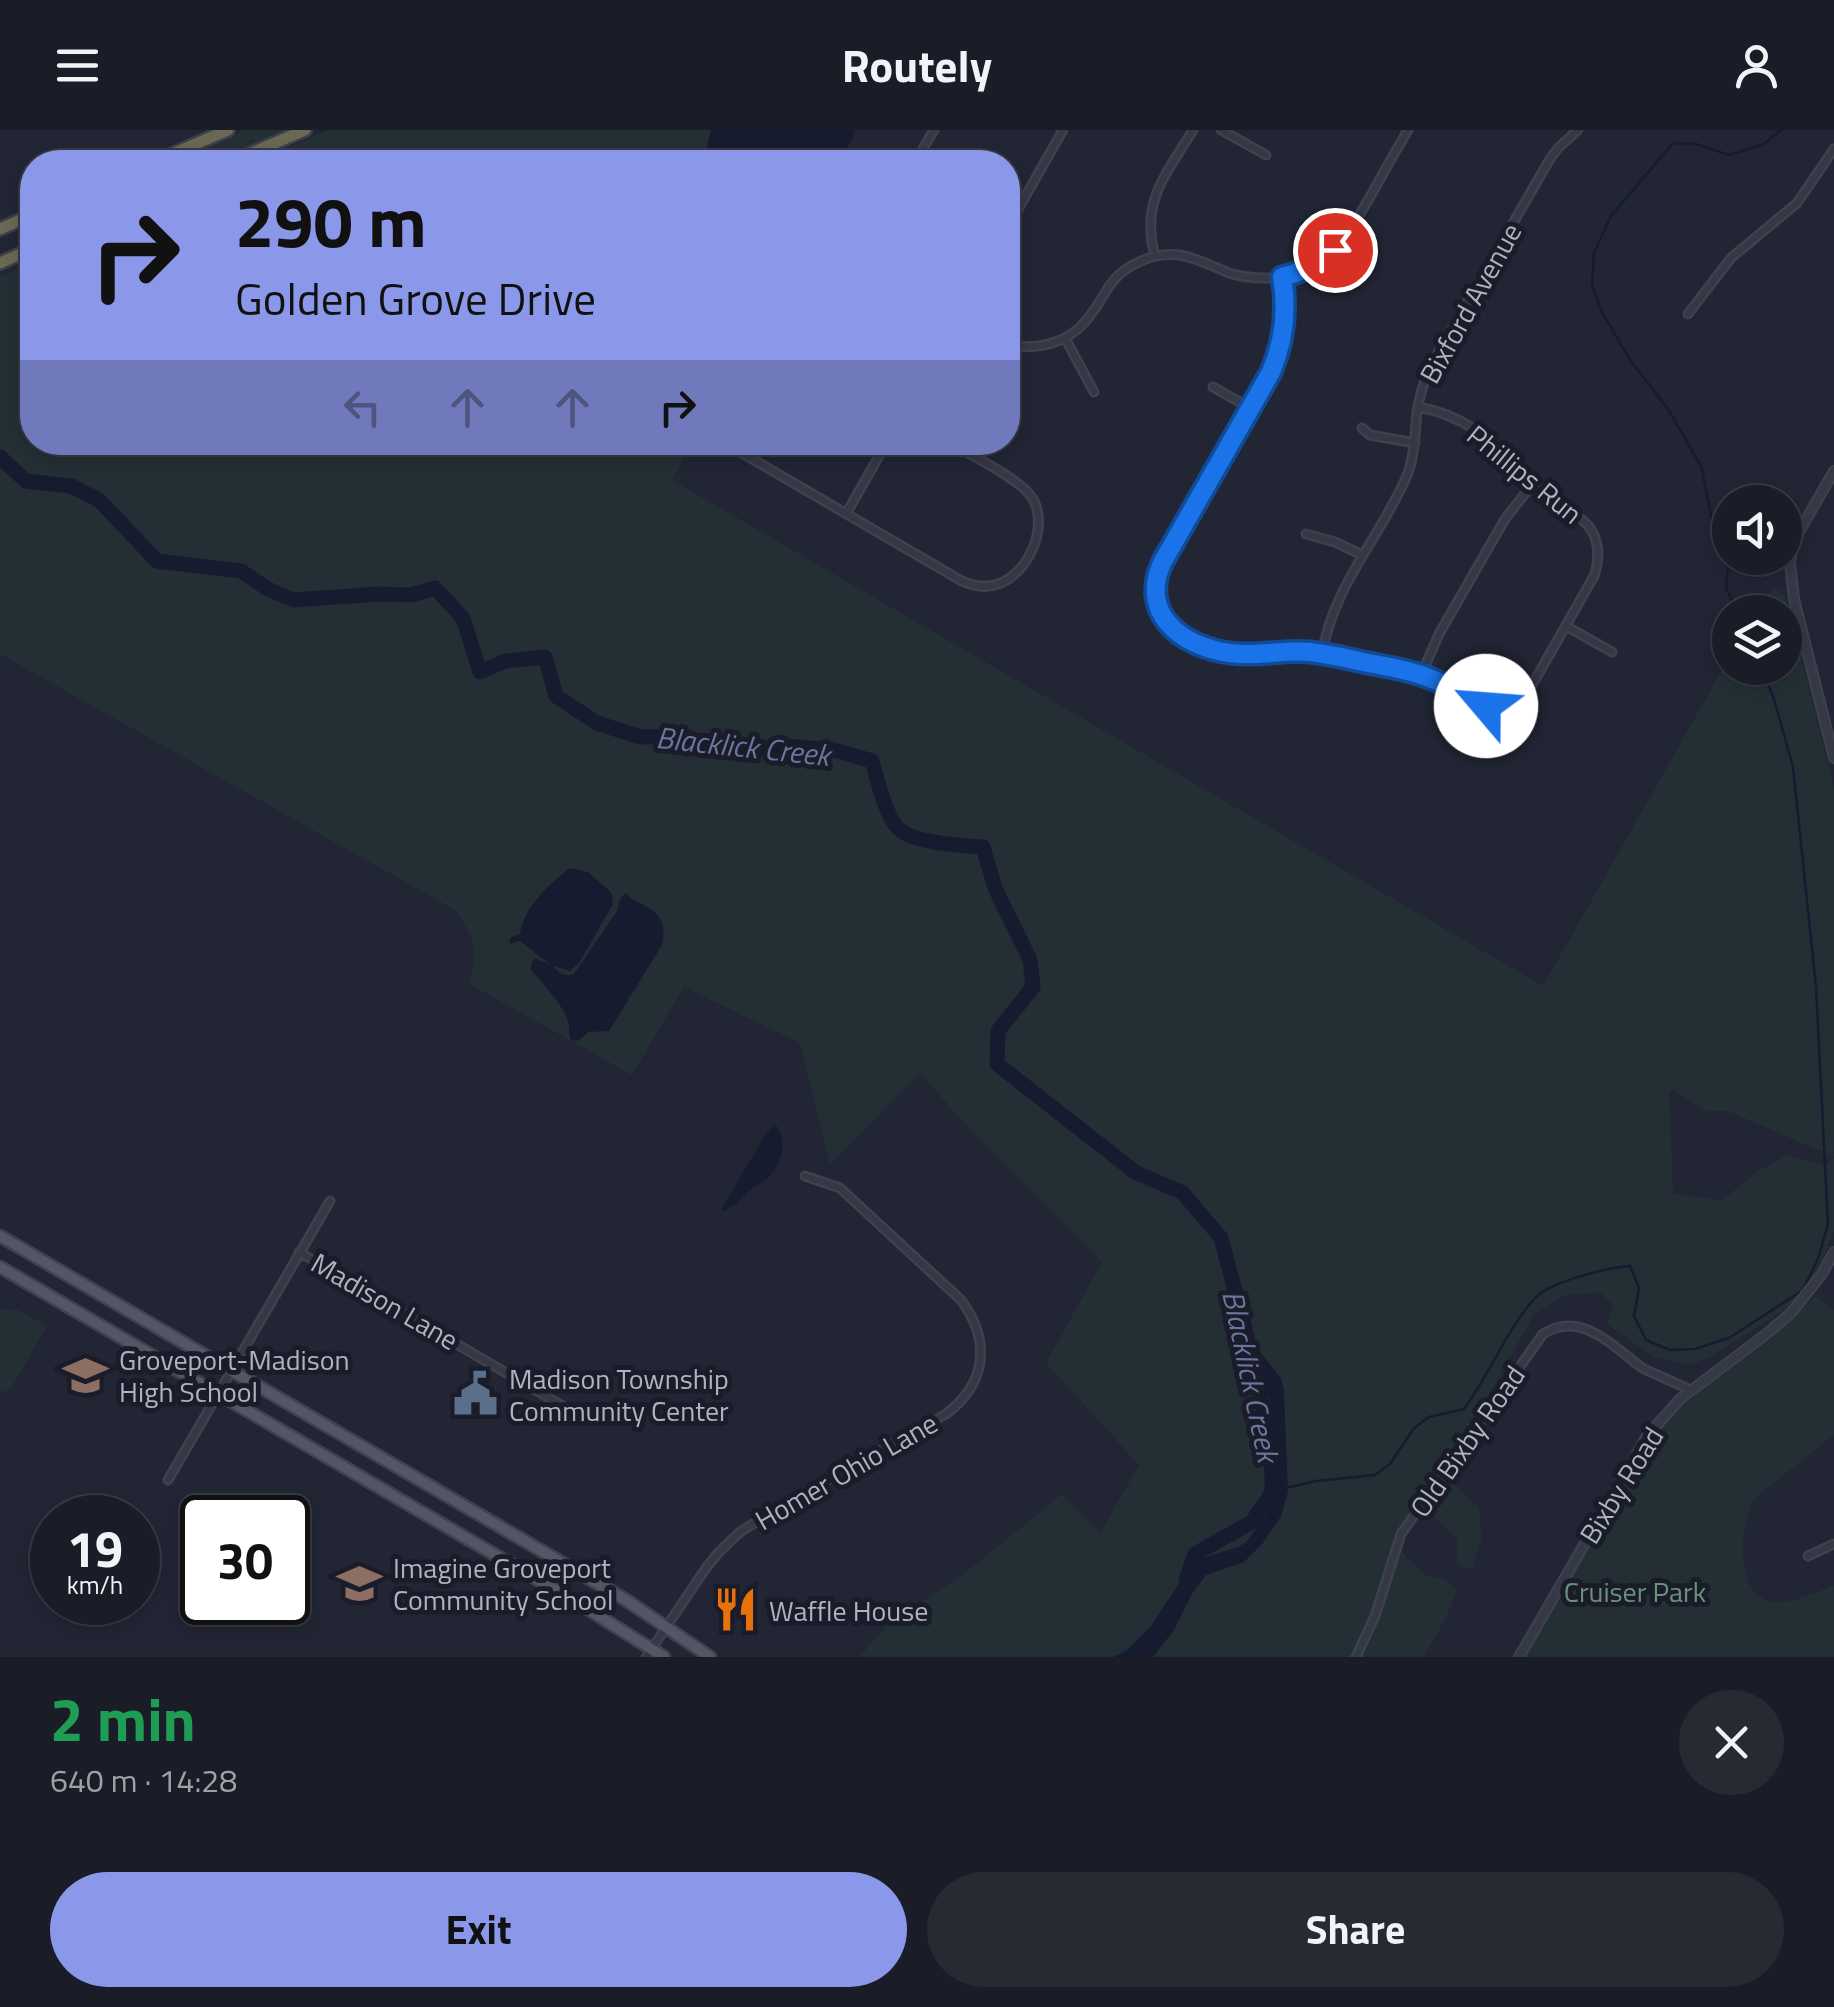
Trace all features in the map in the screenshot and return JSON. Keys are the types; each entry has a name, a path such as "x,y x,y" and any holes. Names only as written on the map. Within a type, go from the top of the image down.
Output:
{"highway":[{"path":"182,150 228,130"},
{"path":"259,150 305,130"}],"main road":[{"path":"0,1236 610,1590 710,1657"},
{"path":"0,1267 650,1653 664,1657"}],"street":[{"path":"1020,206 1063,130"},
{"path":"1155,256 1149,229 1152,206 1192,130"},
{"path":"1221,130 1266,156"},
{"path":"1020,345 1035,346 1065,338 1086,320 1114,279 1155,256 1185,255 1237,275 1282,277 1323,261 1344,240 1408,130"},
{"name":"Bixford Avenue","path":"1322,654 1334,608 1406,475 1415,443 1418,407 1430,367 1550,159 1578,130"},
{"path":"1688,314 1731,258 1797,202 1834,149"},
{"path":"1282,277 1284,334 1271,372 1158,573 1158,609 1168,624 1201,645 1230,653 1322,654 1421,675 1439,634 1498,531 1534,482"},
{"path":"1065,338 1094,392"},
{"path":"1213,387 1250,408"},
{"name":"Phillips Run","path":"1418,407 1444,414 1478,431 1502,450 1588,526 1597,545 1598,560 1566,626 1525,694 1512,704 1482,704 1421,675"},
{"path":"1362,428 1370,435 1415,443"},
{"path":"846,514 880,455"},
{"path":"747,456 972,585 995,586 1024,563 1038,535 1038,512 1017,482 970,455"},
{"path":"1834,471 1794,543 1790,563 1796,608 1830,721 1834,758"},
{"path":"1306,534 1335,542 1362,556"},
{"path":"1566,626 1612,652"},
{"name":"Homer Ohio Lane","path":"650,1653 706,1568 740,1532 946,1414 965,1397 978,1375 978,1334 961,1300 840,1188 805,1176"},
{"path":"168,1480 330,1201"},
{"name":"Madison Lane","path":"299,1252 574,1412"},
{"name":"Bixby Road","path":"1519,1657 1647,1436 1673,1405 1790,1313 1822,1274 1834,1252"},
{"name":"Old Bixby Road","path":"1356,1657 1375,1616 1401,1534 1544,1334 1562,1324 1582,1327 1642,1368 1692,1390"},
{"path":"1808,1556 1834,1544"}],"green space":[{"path":"244,130 290,130 244,150 198,150"},
{"path":"328,130 711,130 707,150 282,150"},
{"path":"20,268 20,455 686,455 672,480 1543,986 1714,685 1802,685 1802,660 1834,788 1834,1157 1834,1230 1815,1280 1788,1308 1710,1357 1690,1365 1654,1357 1607,1324 1613,1305 1600,1292 1566,1295 1535,1313 1484,1403 1437,1470 1479,1507 1482,1538 1472,1569 1457,1564 1457,1539 1418,1505 1392,1539 1427,1576 1445,1579 1457,1590 1424,1657 859,1657 892,1621 965,1573 1062,1494 1100,1533 1139,1465 1046,1363 1102,1262 920,1073 830,1164 800,1043 684,987 632,1075 469,984 473,945 455,910 0,654 0,277","holes":["1672,1089 1706,1111 1728,1111 1834,1157 1826,1166 1787,1155 1758,1171 1722,1200 1673,1194 1669,1092"]},
{"name":"Cruiser Park","path":"1815,1296 1834,1310 1834,1435 1754,1500 1745,1526 1743,1559 1752,1588 1774,1602 1796,1599 1834,1585 1834,1657 1519,1657 1609,1500 1615,1502 1662,1424 1769,1340"},
{"path":"0,1309 19,1310 47,1326 10,1390 2,1392 0,1391"}],"water":[{"path":"711,130 854,130 846,150 707,150"},
{"path":"570,868 588,872 612,893 613,904 579,963 570,971 553,966 560,972 574,974 625,893 659,917 664,933 662,945 609,1031 588,1032 577,1040 571,1040 559,1004 531,970 535,958 551,965 520,941 510,944 510,938 520,934 526,915 539,897"},
{"path":"775,1124 782,1144 774,1171 723,1211 766,1134"},
{"path":"1249,1320 1255,1346 1281,1378 1284,1391 1288,1492 1281,1516 1244,1562 1206,1575 1153,1657 1113,1657 1127,1650 1151,1626 1194,1561 1246,1542 1268,1513 1268,1501 1262,1500 1271,1447 1269,1398 1231,1328"}],"waterway":[{"path":"1730,595 1726,587 1728,565 1711,515 1701,466 1668,409 1630,360 1602,312 1592,286 1594,253 1611,216 1673,143 1696,144 1729,155 1764,144 1781,130"},
{"name":"Blacklick Creek","path":"0,457 26,481 71,486 99,500 157,561 241,571 293,600 411,595 435,588 463,618 480,672 505,661 545,657 556,696 597,723 640,737 685,736 731,752 784,746 834,750 872,761 885,806 898,828 926,841 983,847 995,888 1030,960 1033,987 998,1031 997,1064 1135,1172 1183,1193 1221,1238 1269,1437 1273,1491 1252,1522 1195,1554 1186,1580"},
{"path":"1286,1488 1375,1475 1390,1464 1414,1428 1429,1417 1464,1409 1535,1298 1566,1281 1630,1266 1639,1288 1634,1316 1646,1340 1670,1350 1695,1349 1729,1338 1803,1290 1818,1259 1828,1224 1816,987 1793,767 1769,685"}],"place":[{"name":"Groveport-Madison High School","path":"86,1375"},
{"name":"Madison Township Community Center","path":"476,1394"},
{"name":"Imagine Groveport Community School","path":"360,1583"},
{"name":"Waffle House","path":"736,1610"}],"route":[{"path":"1335,250 1310,268 1282,277 1286,313 1280,348 1271,372 1162,563 1156,582 1158,609 1183,636 1220,651 1309,652 1364,662 1421,675 1486,706"}]}
